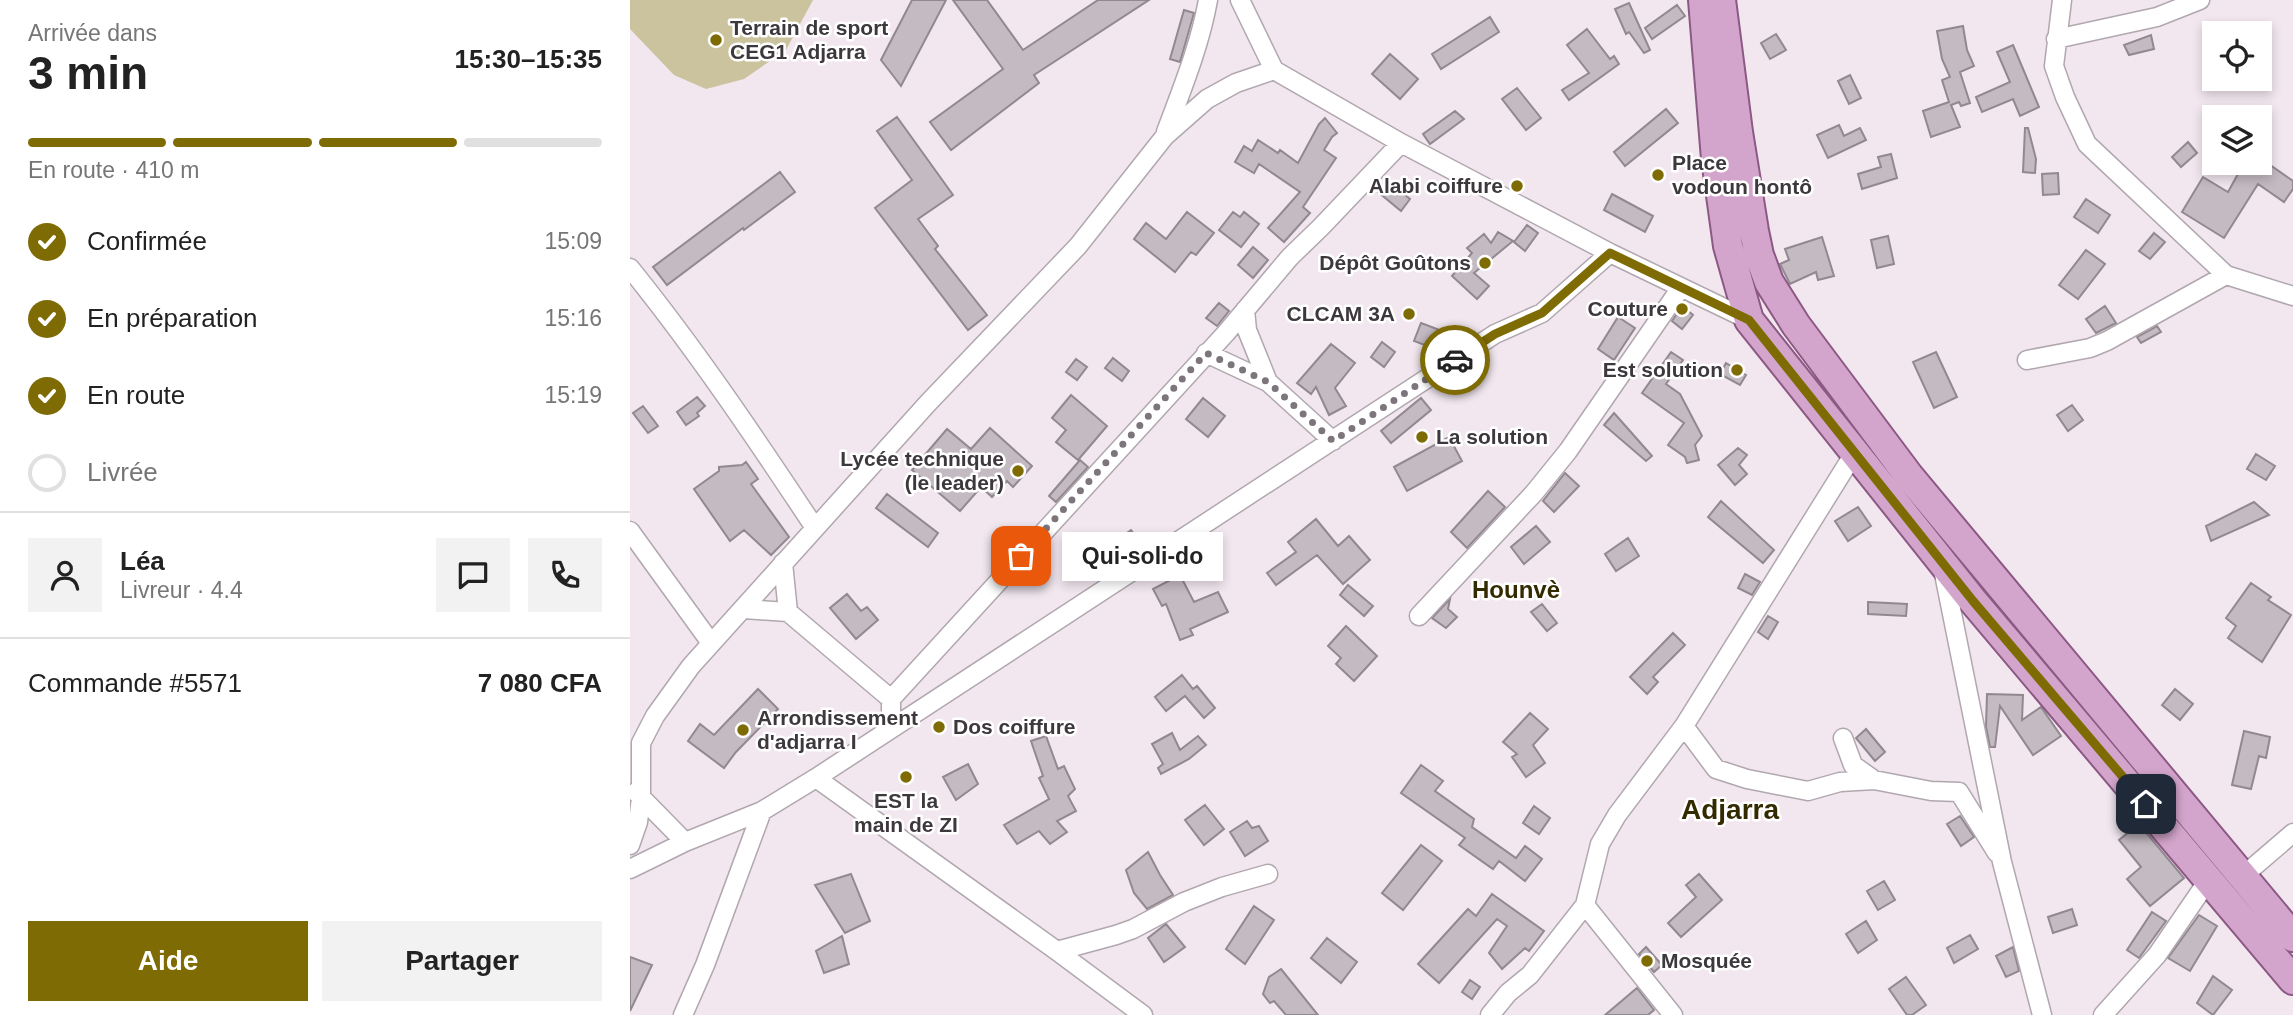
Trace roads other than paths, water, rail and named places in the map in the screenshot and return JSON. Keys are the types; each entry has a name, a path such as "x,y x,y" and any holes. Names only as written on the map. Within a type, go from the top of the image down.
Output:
{"main road":[{"path":"1703,0 1716,159 1728,246 1749,320 1941,563 2293,980"},
{"path":"1721,0 1754,231 1769,282 1796,325 1909,476 2293,937"}],"street":[{"path":"1165,136 1188,73 1208,0"},
{"path":"1240,0 1274,70 1401,143 1610,253 1749,320"},
{"path":"2062,0 2054,66 2064,97 2087,144 2227,275 2293,296"},
{"path":"2056,39 2157,17 2200,0"},
{"path":"630,845 638,822 636,744 672,690 711,643 929,403 1078,246 1165,136 1207,99 1236,83 1274,70"},
{"path":"891,728 891,699 1245,310 1290,257 1401,143"},
{"path":"630,869 685,842 762,811 816,778 1495,334 1542,313 1610,253"},
{"path":"630,268 673,321 738,411 815,528"},
{"path":"2027,360 2090,348 2107,341 2227,275"},
{"path":"1419,615 1534,493 1568,451 1681,289"},
{"path":"1245,310 1247,330 1268,382"},
{"path":"1206,353 1268,382 1333,441"},
{"path":"1490,1015 1508,993 1530,975 1585,905 1601,844 1616,814 1684,726 1855,452"},
{"path":"630,531 711,643"},
{"path":"783,563 788,612"},
{"path":"1941,563 2002,862 2042,1015"},
{"path":"744,609 788,612 891,699"},
{"path":"1684,726 1716,769 1747,779 1808,791 1840,782 1874,780 1931,792 1959,792 2002,862"},
{"path":"1843,738 1853,765 1874,780"},
{"path":"816,778 1143,1015"},
{"path":"636,791 685,842"},
{"path":"683,1015 705,965 762,811"},
{"path":"2244,875 2293,833"},
{"path":"1057,951 1116,935 1210,892 1268,874"},
{"path":"2104,1015 2157,955 2209,879"},
{"path":"1585,905 1673,1015"}],"place":[{"name":"Terrain de sport CEG1 Adjarra","path":"716,40"},
{"name":"Place vodoun hontô","path":"1658,175"},
{"name":"Alabi coiffure","path":"1517,186"},
{"name":"Dépôt Goûtons","path":"1485,263"},
{"name":"Couture","path":"1682,309"},
{"name":"CLCAM 3A","path":"1409,314"},
{"name":"Est solution","path":"1737,370"},
{"name":"La solution","path":"1422,437"},
{"name":"Lycée technique (le leader)","path":"1018,471"},
{"name":"Qui-soli-do","path":"1021,556"},
{"name":"Dos coiffure","path":"939,727"},
{"name":"Arrondissement d'adjarra I","path":"743,730"},
{"name":"EST la main de ZI","path":"906,777"},
{"name":"Mosquée","path":"1647,961"}],"district":[{"name":"Hounvè","path":"1516,590"},
{"name":"Adjarra","path":"1730,809"}]}
